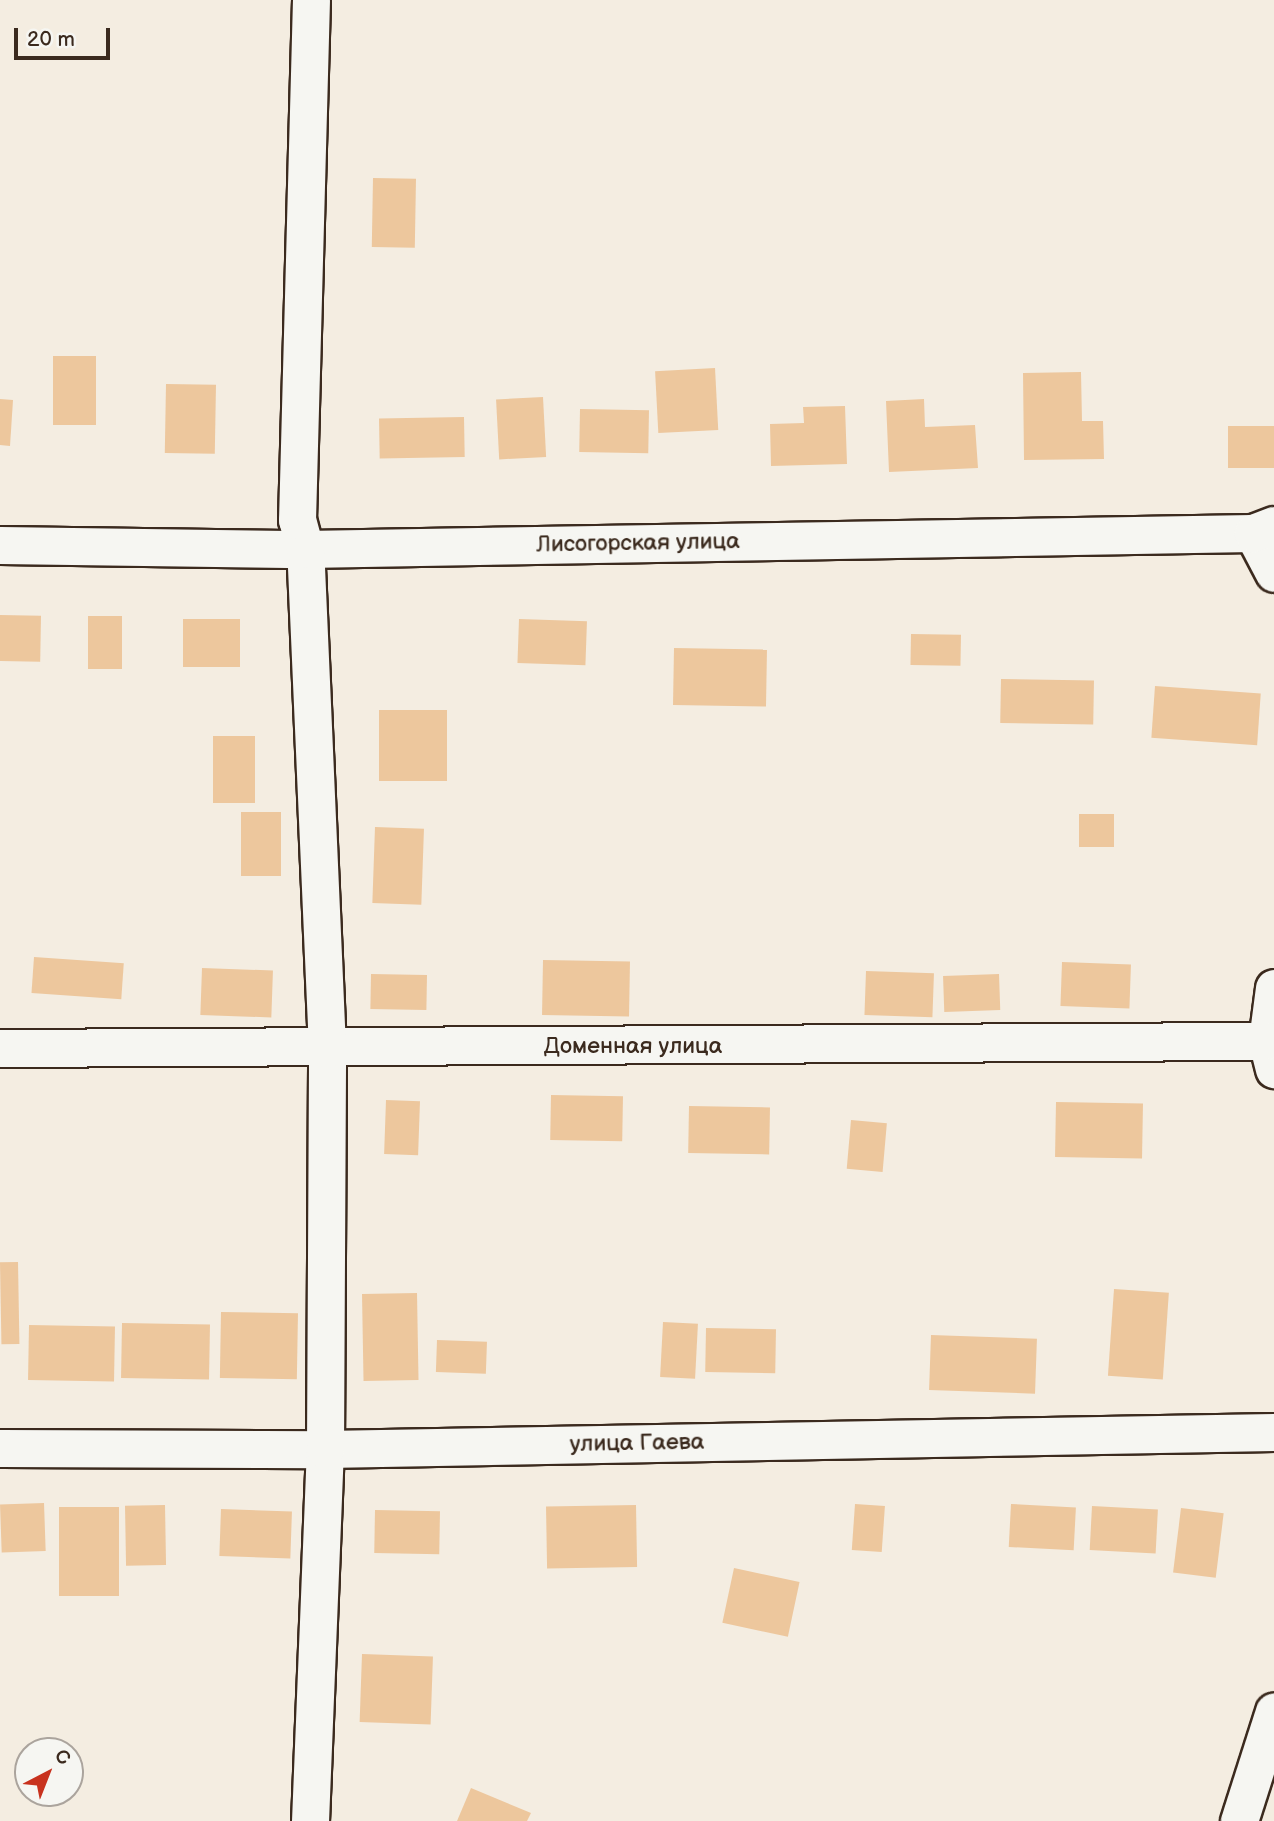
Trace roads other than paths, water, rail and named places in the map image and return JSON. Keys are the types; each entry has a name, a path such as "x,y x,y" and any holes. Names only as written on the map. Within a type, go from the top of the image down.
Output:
{"street":[{"path":"310,1821 325,1449 327,1048 305,548 298,520 311,0"},
{"path":"1264,529 1274,573"},
{"name":"Лисогорская улица","path":"0,545 305,548 1264,529"},
{"path":"1270,1055 1274,988"},
{"name":"Доменная улица","path":"0,1048 1270,1055"},
{"name":"улица Гаева","path":"0,1448 325,1449 1274,1432"},
{"path":"1239,1821 1274,1711"}]}
